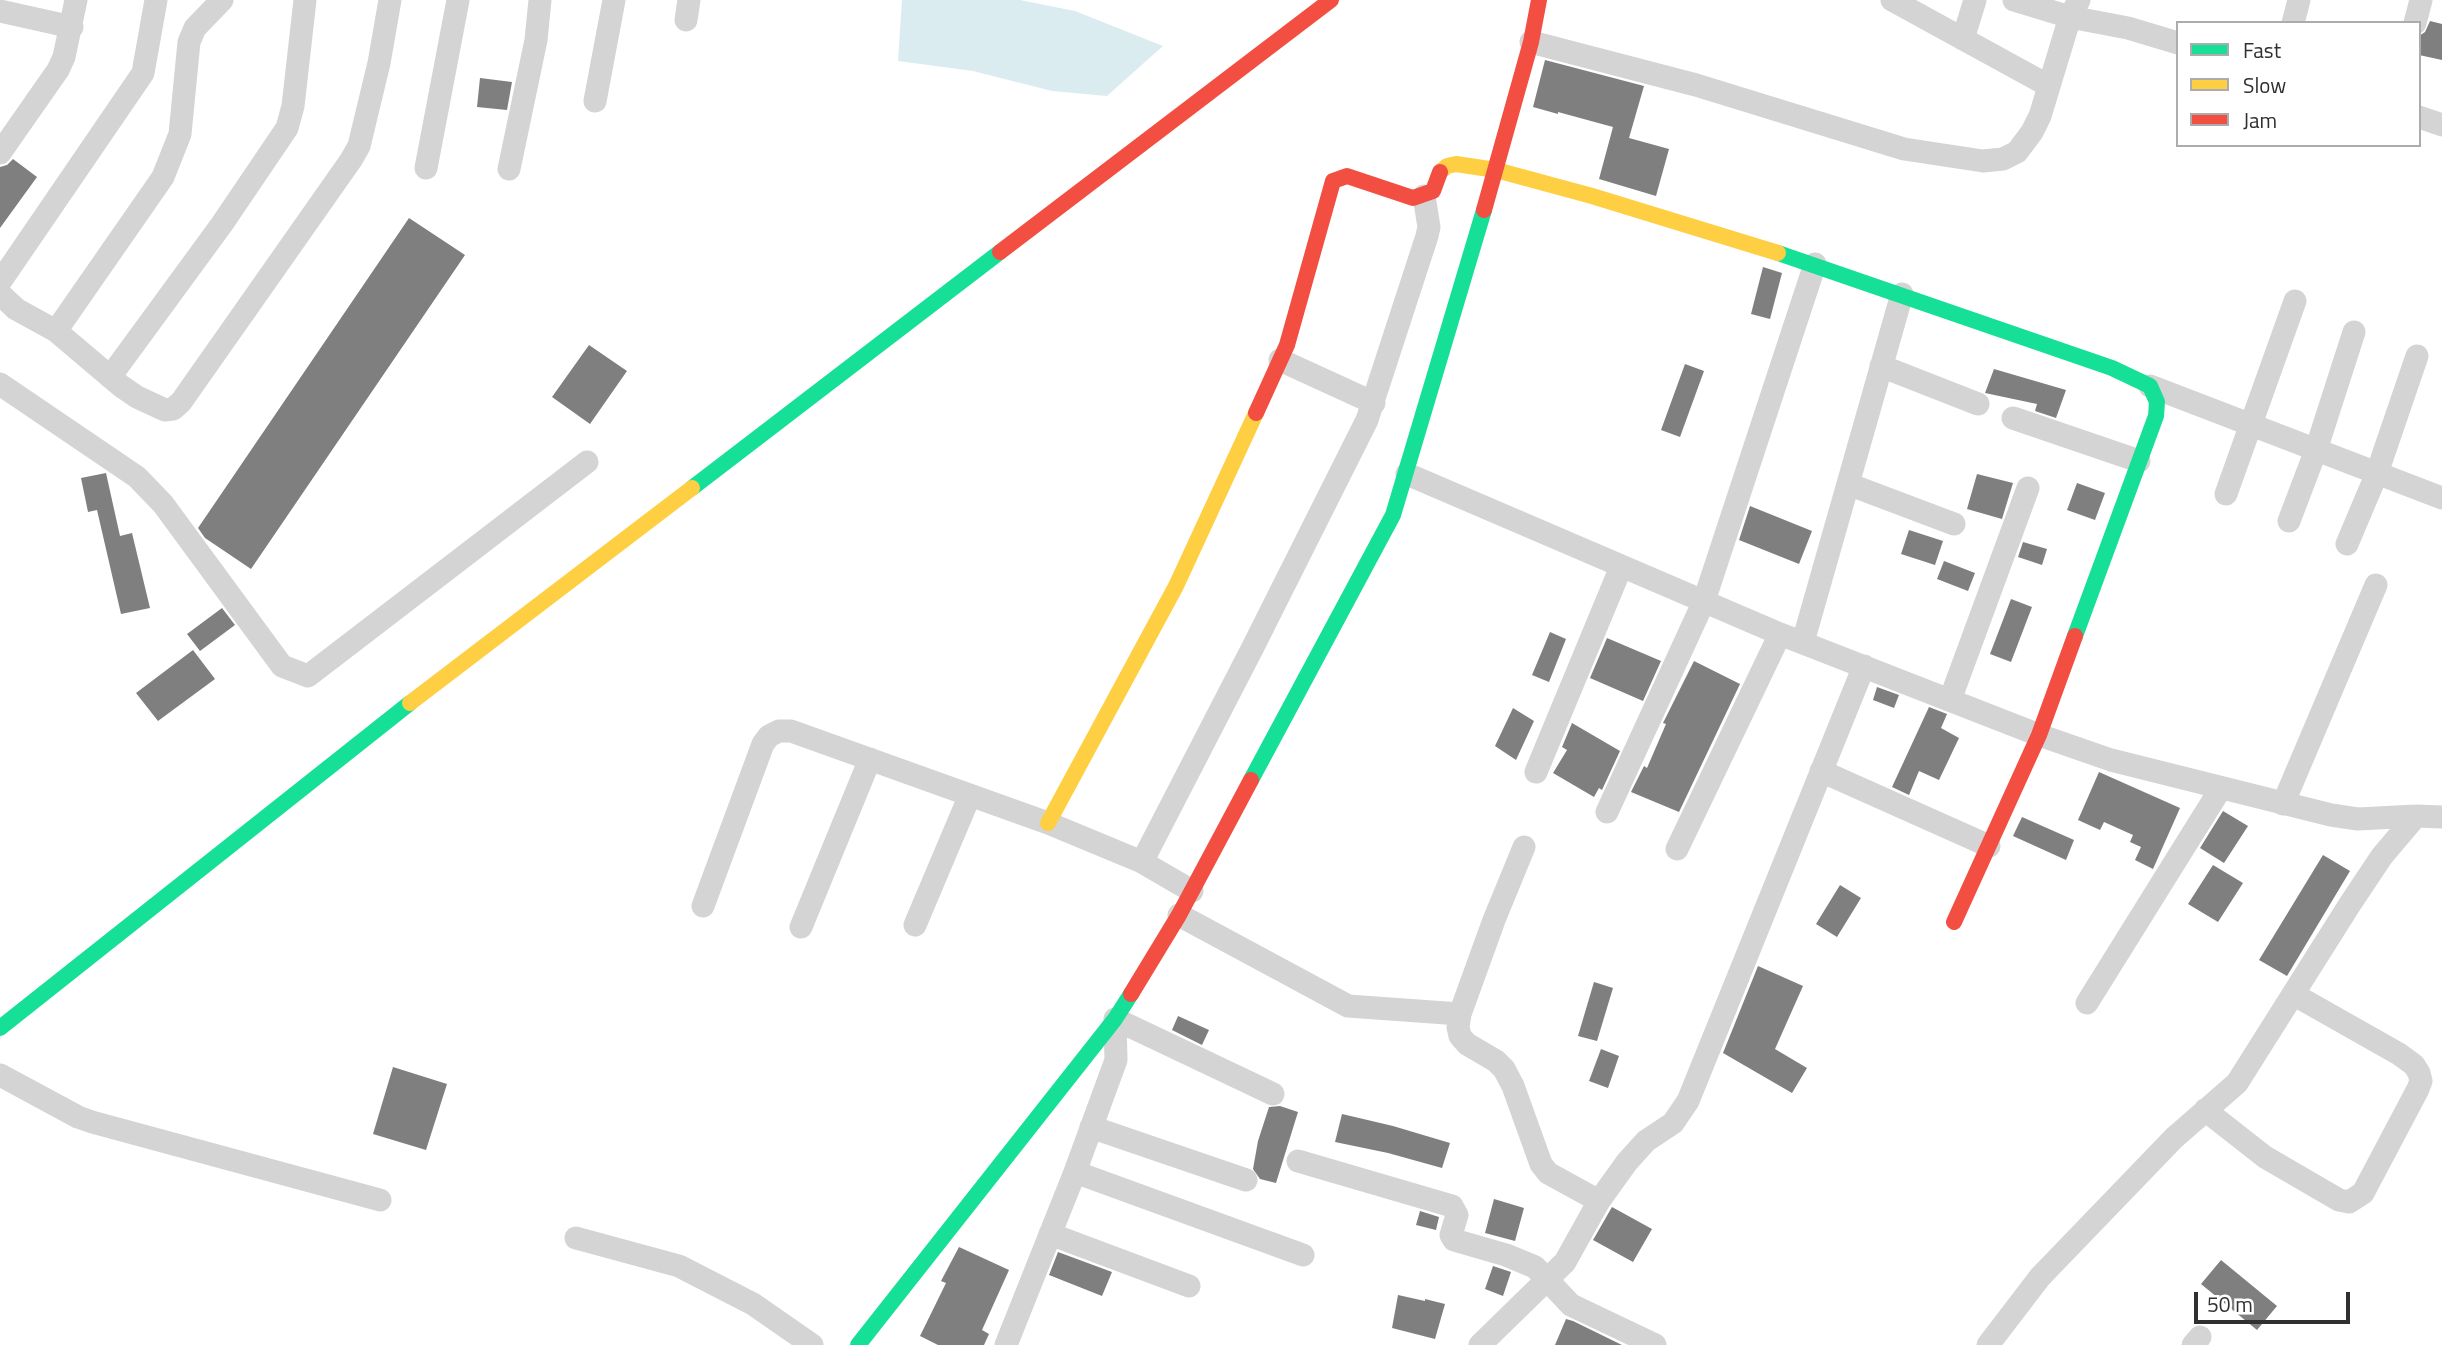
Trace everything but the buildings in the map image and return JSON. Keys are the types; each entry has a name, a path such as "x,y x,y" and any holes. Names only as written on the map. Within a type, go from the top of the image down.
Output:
{"street":[{"path":"0,153 58,70 72,27 76,0"},
{"path":"0,282 15,256 143,73 156,0"},
{"path":"56,331 163,177 180,134 189,42 195,28 222,0"},
{"path":"110,377 222,224 287,128 293,106 305,0"},
{"path":"0,294 16,309 56,331 137,397 164,410 173,409 188,393 359,146 379,63 390,0"},
{"path":"426,167 458,0"},
{"path":"509,169 536,40 540,0"},
{"path":"595,101 614,0"},
{"path":"0,1028 365,738 1331,0"},
{"path":"858,1345 1115,1019 1179,915 1393,515 1496,170 1531,42 1539,0"},
{"path":"1963,39 1975,0"},
{"path":"2014,0 2075,8 2176,42"},
{"path":"2294,21 2300,0"},
{"path":"2416,21 2421,0"},
{"path":"1894,1 2049,86"},
{"path":"7,8 72,27"},
{"path":"1531,42 1696,85 1904,149 1983,161 2003,159 2017,152 2040,116 2075,8"},
{"path":"2421,118 2442,125"},
{"path":"1048,823 1176,586 1287,345 1333,181 1347,176 1413,198 1433,191 1440,172 1447,166 1456,164 1496,170 1592,196 1815,264 1902,294 2112,368 2150,386 2377,473 2440,490"},
{"path":"1142,862 1367,420 1427,236 1429,227 1424,196"},
{"path":"1607,812 1704,601 1815,264"},
{"path":"1804,642 1902,294"},
{"path":"2226,494 2295,301"},
{"path":"2289,521 2316,450 2354,332"},
{"path":"2347,544 2377,473 2417,356"},
{"path":"1280,360 1374,403"},
{"path":"1881,366 1978,404"},
{"path":"0,384 137,477 163,504 282,666 308,676 587,463"},
{"path":"1954,922 2039,735 2156,416 2157,402 2150,386"},
{"path":"2013,418 2138,461"},
{"path":"1407,474 1780,634 2039,735 2111,760 2283,804 2358,819 2442,817"},
{"path":"1848,484 1954,524"},
{"path":"1950,700 2028,488"},
{"path":"1536,772 1621,567"},
{"path":"2283,804 2376,585"},
{"path":"1677,849 1780,634"},
{"path":"1480,1345 1570,1255 1599,1201 1638,1149 1673,1123 1688,1101 1864,666"},
{"path":"703,906 757,758 769,736 791,731 1048,823 1142,862 1192,891"},
{"path":"801,927 870,759"},
{"path":"1821,771 1989,846"},
{"path":"2087,1003 2221,788"},
{"path":"915,925 970,795"},
{"path":"1988,1345 2040,1277 2174,1138 2237,1083 2382,856 2416,816"},
{"path":"1524,847 1494,920 1460,1014 1458,1027 1460,1036 1467,1044 1496,1061 1504,1069 1513,1086 1541,1164 1556,1179 1599,1201"},
{"path":"1179,915 1348,1006 1460,1014"},
{"path":"2205,1110 2265,1157 2339,1200 2349,1202 2363,1193 2418,1089 2421,1081 2419,1073 2414,1065 2399,1054 2293,994"},
{"path":"1115,1019 1272,1094"},
{"path":"1006,1345 1116,1060 1115,1019"},
{"path":"0,1075 92,1122 380,1200"},
{"path":"1091,1127 1246,1180"},
{"path":"1298,1161 1452,1206 1457,1215 1451,1235 1454,1240 1535,1268 1571,1305 1655,1345"},
{"path":"1075,1172 1303,1255"},
{"path":"1050,1234 1189,1286"},
{"path":"576,1238 679,1266 753,1304 812,1345"}],"shaded area":[{"path":"902,0 1020,0 1075,11 1163,46 1107,96 1052,91 973,71 898,61"}],"traffic: fast":[{"path":"1251,780 1393,515 1484,210"},
{"path":"692,488 1000,252"},
{"path":"1778,253 2112,368 2150,386 2157,402 2156,416 2075,636"},
{"path":"0,1028 410,703"},
{"path":"858,1345 1115,1019 1131,994"}],"traffic: slow":[{"path":"1440,172 1447,166 1456,164 1496,170 1592,196 1778,253"},
{"path":"1048,823 1176,586 1256,413"},
{"path":"410,703 692,488"}],"traffic: jam":[{"path":"1000,252 1331,0"},
{"path":"1484,210 1531,42 1539,0"},
{"path":"1256,413 1287,345 1333,181 1347,176 1413,198 1433,191 1440,172"},
{"path":"1954,922 2039,735 2075,636"},
{"path":"1131,994 1179,915 1251,780"}]}
